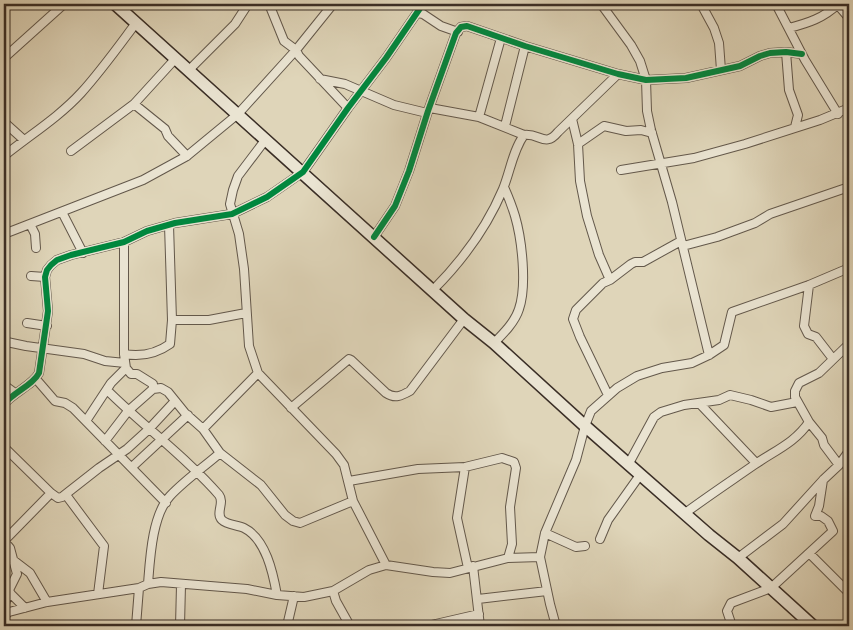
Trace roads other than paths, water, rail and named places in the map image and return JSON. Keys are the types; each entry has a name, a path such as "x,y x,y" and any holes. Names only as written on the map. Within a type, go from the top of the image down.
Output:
{"main road":[{"path":"115,4 464,319 708,535 738,558 813,626"}],"street":[{"path":"4,58 64,4"},
{"path":"269,4 284,40 296,50 348,108"},
{"path":"4,234 143,180 187,156 238,114 296,50 333,4"},
{"path":"4,404 15,393 36,380 40,373 47,326 47,270 57,260 124,242 147,231 169,225 232,214 267,197 303,172 423,4"},
{"path":"602,4 636,53 646,80 647,111 652,133 682,243 709,355"},
{"path":"701,4 714,28 719,43 721,70"},
{"path":"778,4 778,8 802,54 838,114"},
{"path":"789,28 812,21 826,14 838,4 849,18"},
{"path":"189,70 235,24 244,5"},
{"path":"418,13 423,14 441,26 458,32"},
{"path":"4,156 46,124 80,94 103,68 136,23"},
{"path":"374,237 395,206 409,171 456,33 461,27 467,26 524,46 618,74 646,80 686,78 740,66 760,56 786,52 802,54"},
{"path":"479,117 501,38"},
{"path":"505,126 524,46"},
{"path":"786,52 789,90 798,115 794,127"},
{"path":"71,150 134,104 176,58"},
{"path":"320,79 363,90 394,105 479,117 524,135 530,134 548,140 552,139 618,74"},
{"path":"134,104 165,129 168,136 187,156"},
{"path":"621,170 661,165 694,158 745,144 838,114 849,108"},
{"path":"572,118 578,144 580,181 587,216 599,255 610,280"},
{"path":"4,122 24,140"},
{"path":"578,144 604,126 626,131 641,130 652,133"},
{"path":"433,290 473,243 497,203 524,135"},
{"path":"266,139 238,176 232,190 230,204 239,234 244,268 249,346 258,373 336,454 344,465 354,501 386,565"},
{"path":"494,344 508,328 519,310 524,282 516,217 504,187"},
{"path":"608,395 573,319 576,310 602,283 610,280 631,264 643,262 682,243 717,237 755,223 770,214 849,187"},
{"path":"497,203 509,201"},
{"path":"62,212 83,252"},
{"path":"30,224 35,234 36,248"},
{"path":"86,421 125,362 135,356 160,351 170,344 172,320 169,225"},
{"path":"124,242 125,362 131,374 137,374 153,384 153,389"},
{"path":"556,626 540,557 545,533 576,460 591,411 617,388 637,376 662,368 692,363 724,345 732,312 849,268"},
{"path":"31,276 46,277"},
{"path":"808,285 804,326 808,334 816,337 833,359"},
{"path":"172,320 209,320 246,314"},
{"path":"291,408 349,359 386,393 392,397 402,396 410,391 464,319"},
{"path":"27,323 47,326"},
{"path":"4,339 17,344 84,354 105,361 125,362"},
{"path":"839,466 797,402 795,391 800,383 818,373 849,344"},
{"path":"203,429 258,373"},
{"path":"36,380 55,401 65,403 73,408 166,503"},
{"path":"4,386 15,393"},
{"path":"105,441 128,411 153,389 162,388 203,429 220,453 260,485 285,515 293,521 300,523 354,501"},
{"path":"107,390 197,472 221,498 222,506 219,512 221,519 245,528 260,544 273,577 277,595"},
{"path":"628,465 654,417 661,412 730,396 751,400 771,407 797,402"},
{"path":"4,447 50,493 58,498 66,495 99,468 120,455 149,429 175,401"},
{"path":"700,404 756,463"},
{"path":"132,468 188,416"},
{"path":"684,514 756,463 792,442 809,422"},
{"path":"738,558 783,524 823,480 839,466 849,451"},
{"path":"148,584 150,551 160,514 169,497 220,453"},
{"path":"349,481 418,469 466,467 502,458 514,462 516,468 510,507 512,544 508,558"},
{"path":"466,467 457,518 478,599 480,626"},
{"path":"600,539 608,520 640,475"},
{"path":"732,626 727,611 731,603 771,588 833,531 828,521 821,516 815,516 819,506 823,480"},
{"path":"4,607 9,590 17,574 10,548 4,541 50,493"},
{"path":"66,495 104,546 98,594"},
{"path":"545,533 576,548 585,546"},
{"path":"809,553 849,592"},
{"path":"4,616 9,612 47,602 139,588 161,582 247,589 277,595 304,597 333,591 369,570 386,565 450,573 508,558 540,557"},
{"path":"13,560 30,573 47,602"},
{"path":"180,626 181,585"},
{"path":"136,626 139,588"},
{"path":"9,590 25,608"},
{"path":"333,591 336,601 350,626"},
{"path":"478,599 547,591"},
{"path":"286,626 294,596"},
{"path":"426,626 479,614"}]}
